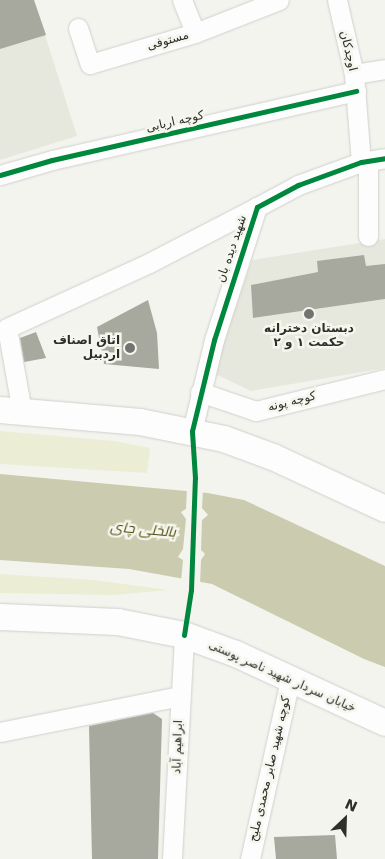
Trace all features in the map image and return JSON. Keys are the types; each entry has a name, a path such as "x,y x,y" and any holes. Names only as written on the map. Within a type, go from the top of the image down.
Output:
{"main road":[{"path":"11,411 75,415 192,431 224,438 273,457 385,509"},
{"name":"خیابان سردار شهید ناصر پوستی","path":"0,617 118,622 184,635 236,654 385,723"}],"street":[{"path":"182,0 195,33"},
{"name":"مستوفی","path":"78,28 90,64 195,33 279,0"},
{"name":"اوچدکان","path":"337,0 371,160 368,236"},
{"name":"کوچه اربابی","path":"0,175 355,83 385,69"},
{"name":"شهید دیده بان","path":"11,411 7,328 149,263 298,186 371,160"},
{"name":"شهید دیده بان","path":"192,431 200,392 237,263 257,207"},
{"name":"کوچه پونه","path":"200,392 256,411 385,379"},
{"name":"ابراهیم آباد","path":"172,859 184,635"},
{"name":"کوچه شهید صابر محمدی ملیح","path":"250,859 290,680"},
{"path":"0,732 180,696"}],"shaded area":[{"path":"0,0 34,0 77,136 0,160"},
{"name":"دبستان دخترانه حکمت ۱ و ۲","path":"385,239 385,368 251,391 213,373 252,260"},
{"path":"0,431 114,441 150,448 147,473 0,464"},
{"path":"0,574 94,580 168,590 114,595 0,593"}],"water":[{"name":"بالخلی چای","path":"0,474 208,493 244,500 385,566 385,667 364,659 212,584 129,569 0,560"}],"pier":[{"path":"187,488 203,490 202,508 208,515 202,520 201,550 205,554 201,560 200,584 181,581 183,560 178,557 183,549 186,519 181,512 186,509"}],"building":[{"path":"0,0 34,0 46,35 0,49"},
{"path":"364,255 366,266 385,264 385,299 253,318 251,285 318,272 317,261"},
{"name":"اتاق اصناف اردبیل","path":"148,300 157,333 159,369 104,364 97,327"},
{"path":"36,332 46,358 24,362 20,338"},
{"path":"153,713 162,719 158,859 92,859 89,726"},
{"path":"335,835 337,859 276,859 274,837"}],"cycle path":[{"path":"0,175 52,160 356,91"},
{"path":"184,635 191,590 195,478 192,431 214,340 257,207 298,185 361,162 385,158"}],"place":[{"name":"دبستان دخترانه حکمت ۱ و ۲","path":"309,314"},
{"name":"اتاق اصناف اردبیل","path":"130,348"}]}
